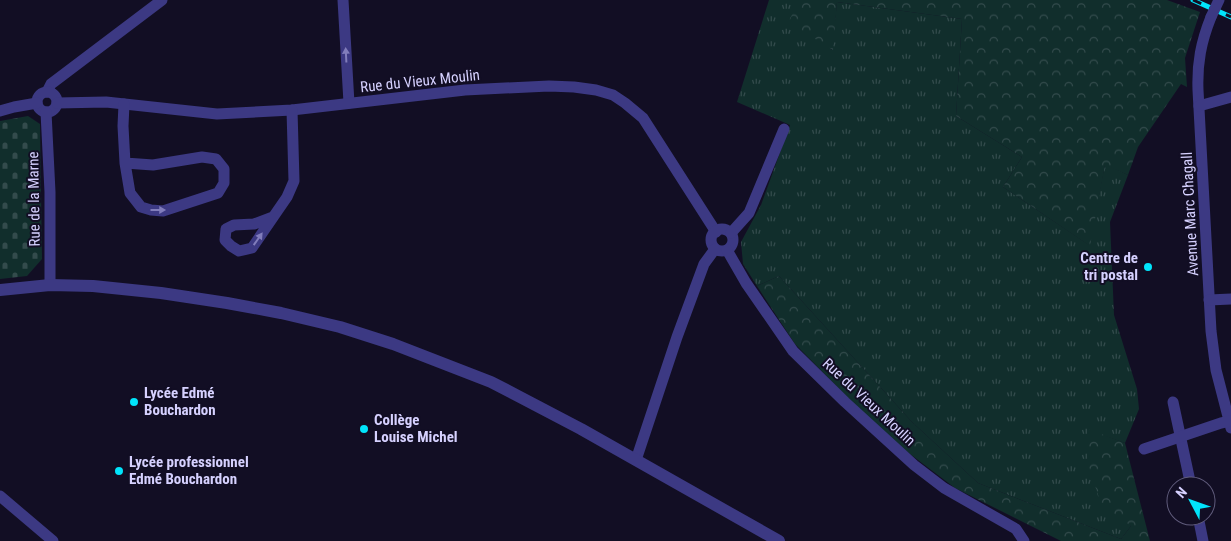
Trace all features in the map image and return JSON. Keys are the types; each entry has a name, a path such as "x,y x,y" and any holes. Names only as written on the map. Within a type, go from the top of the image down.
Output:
{"street":[{"path":"47,92 53,95 57,103 54,109 46,112 39,108 37,103 40,95 47,92 51,84 162,0"},
{"path":"343,0 349,103"},
{"name":"Avenue Marc Chagall","path":"1219,0 1206,29 1199,55 1198,77 1211,331 1216,370 1230,423"},
{"name":"Rue du Vieux Moulin","path":"57,103 106,102 217,114 292,110 465,90 549,86 596,90 613,95 630,106 643,118 716,232"},
{"path":"1199,106 1231,97"},
{"path":"0,111 37,103"},
{"path":"124,104 125,163 130,193 142,207 163,211 218,192 224,183 224,169 216,159 202,157 153,165 125,163"},
{"path":"273,217 287,197 294,181 292,110"},
{"name":"Rue de la Marne","path":"46,112 50,192 50,285"},
{"path":"731,233 749,213 784,129"},
{"path":"720,230 731,233 733,242 730,248 721,251 715,249 711,240 713,234 720,230"},
{"path":"636,460 677,336 704,264 715,249"},
{"name":"Rue du Vieux Moulin","path":"727,250 746,283 793,351 845,402 921,471 944,488 1016,529 1024,541"},
{"path":"0,290 50,285 92,286 190,297 281,313 340,327 393,344 490,382 581,429 780,541"},
{"path":"1209,300 1231,299"},
{"path":"1173,402 1189,476"},
{"path":"1144,449 1230,423"},
{"path":"0,496 53,541"},
{"path":"1200,526 1203,541"}],"green space":[{"path":"769,0 800,0 832,50 837,2 962,19 956,116 1022,157 1003,187 1089,245 1105,164 1128,175 1110,222 1114,315 1137,389 1139,409 1125,443 1088,430 1131,526 1121,539 978,483 912,422 779,276 757,286 743,264 741,242 761,205 790,125 737,102"},
{"path":"800,0 1167,0 1200,12 1185,58 1187,87 1181,84 1138,147 1128,175 1105,165 1090,246 1003,187 1022,157 956,116 962,19 837,2 833,50 788,22"},
{"path":"28,116 40,124 42,259 27,276 0,279 0,121"},
{"path":"779,276 912,422 978,483 1121,539 1131,526 1101,504 1088,464 1088,429 1125,443 1150,541 1061,541 955,488 885,435 795,344 757,286"}],"railway":[{"path":"1193,0 1231,17"}],"place":[{"name":"Centre de tri postal","path":"1148,267"},
{"name":"Lycée Edmé Bouchardon","path":"134,402"},
{"name":"Collège Louise Michel","path":"364,429"},
{"name":"Lycée professionnel Edmé Bouchardon","path":"119,471"}]}
